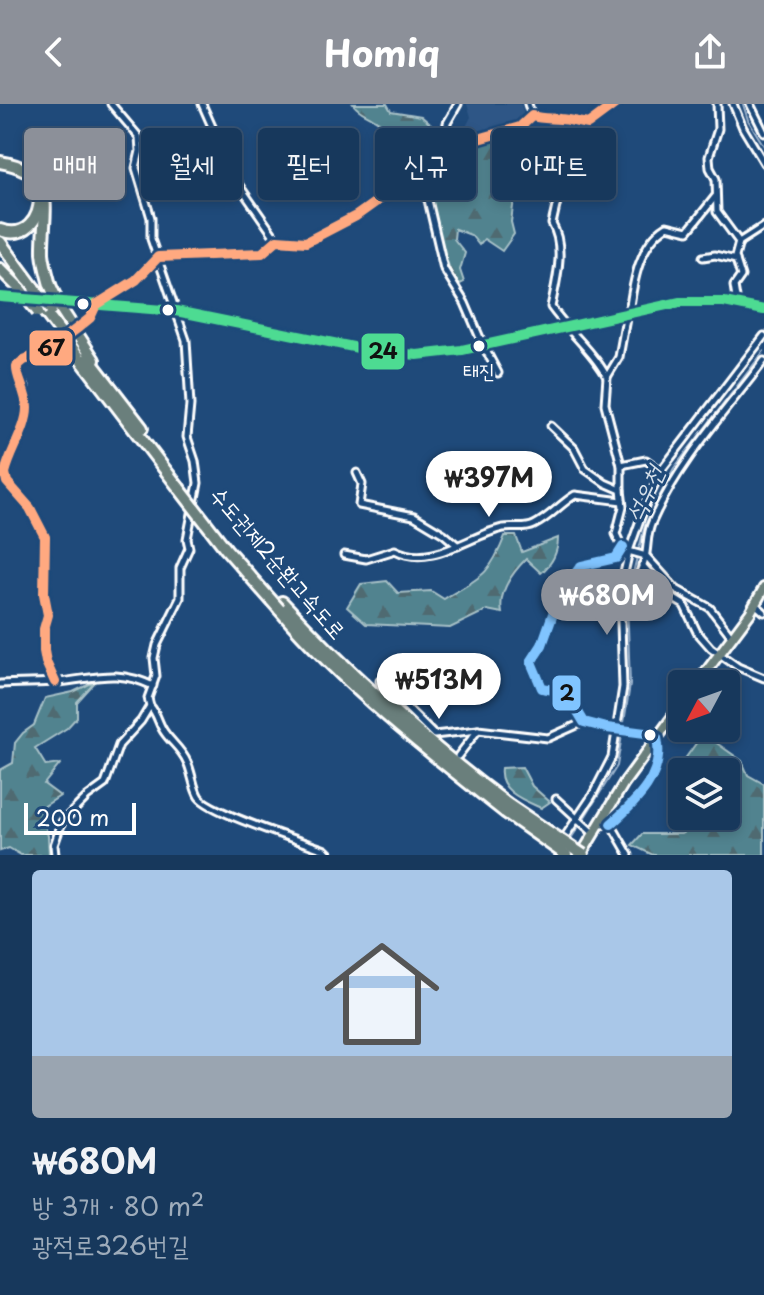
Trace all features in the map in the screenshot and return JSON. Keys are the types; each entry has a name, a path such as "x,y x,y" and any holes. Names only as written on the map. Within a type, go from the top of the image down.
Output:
{"highway":[{"path":"0,164 30,179 37,187 40,200 38,216 28,227 13,233 0,230"},
{"path":"0,164 16,165 30,173 45,197 47,213 43,254 50,285 49,311"},
{"path":"0,242 27,288"},
{"path":"0,252 49,311"},
{"path":"0,269 27,288"},
{"name":"수도권제2순환고속도로","path":"49,311 111,401 281,605 377,696 566,855"},
{"name":"수도권제2순환고속도로","path":"49,311 146,433 181,486"},
{"name":"수도권제2순환고속도로","path":"508,809 582,855"}],"main road":[{"path":"708,670 764,588"},
{"path":"582,855 591,828 668,723"}],"street":[{"path":"111,104 139,137 136,168 151,218 151,239 180,312 186,340 190,405 187,437 198,483 187,539 189,548 180,568 180,598 157,645 154,658 156,676 148,698 150,706 165,733 181,750 194,777 198,796 207,804 325,850 330,855"},
{"path":"202,104 236,181 277,240"},
{"path":"447,128 458,104"},
{"path":"528,104 532,116"},
{"path":"532,116 588,124 615,104"},
{"path":"717,104 718,129 709,157 710,168 716,179 715,196 721,220 739,242"},
{"path":"733,104 764,163"},
{"path":"750,104 764,132"},
{"path":"476,140 520,127 532,116"},
{"path":"573,123 568,131 552,224 556,230 557,283 551,307 607,377"},
{"path":"715,196 688,231 667,226 655,235 641,256 619,357 607,377 605,404 621,465 622,517 616,534 626,549 644,556 676,589 710,608 732,638"},
{"path":"79,327 90,318 96,305 136,280 158,257 262,253 277,240 306,242 356,216 377,200"},
{"path":"428,200 444,269 465,303 498,373"},
{"path":"737,304 734,286 741,276 736,260 739,242 764,226"},
{"path":"703,257 715,255 736,260"},
{"path":"0,297 180,312 387,353 440,354 687,302 737,304 764,310"},
{"path":"554,855 612,757 623,687 620,591 626,549 661,471 764,336"},
{"path":"55,682 44,651 44,629 48,615 44,594 45,537 30,508 7,482 5,473 26,417 25,387 15,369 24,360 47,351 57,343"},
{"path":"636,604 634,585 651,524 671,485 764,361"},
{"path":"551,426 574,448 585,469 621,490"},
{"path":"621,465 646,460 661,471"},
{"path":"357,473 362,484 359,505 414,516 458,546"},
{"path":"344,555 366,559 395,550 403,554 447,552 502,528 535,525 575,495 622,501"},
{"path":"584,722 566,692 542,688 531,667 533,656 542,645 560,594 581,566 616,558 626,549"},
{"path":"642,565 669,596 684,605 703,640 751,674 764,678"},
{"path":"755,604 764,612"},
{"path":"0,684 55,682 111,675 153,686"},
{"path":"380,681 434,735 478,730 548,738 584,722 657,738 660,752 653,777 611,824 591,828 575,818 556,799"},
{"path":"55,855 54,845 62,822 105,784 119,745 150,706"},
{"path":"458,756 478,730"},
{"path":"611,824 629,855"}],"shaded area":[{"path":"467,104 521,104 524,116 503,128 492,128 492,132 476,135 476,128 465,128 471,117"}],"green space":[{"path":"353,104 387,104 391,111 421,116 435,128 385,128"},
{"path":"492,139 492,200 514,200 511,222 514,234 502,251 484,239 479,245 471,235 455,229 454,239 465,253 460,270 464,282 456,286 429,200 476,200 476,143"},
{"path":"505,536 516,536 522,552 558,538 554,558 541,573 526,559 516,570 504,590 502,613 487,610 450,628 366,624 347,607 361,584 387,581 398,593 431,591 444,599 482,575 494,560"},
{"path":"96,681 77,702 77,717 67,728 35,748 46,766 60,764 44,784 60,796 40,809 48,836 49,855 21,855 9,848 0,851 0,770 13,763 15,743 34,725 45,698 73,692"},
{"path":"697,742 715,742 738,758 686,758"},
{"path":"740,760 748,775 764,784 764,855 653,855 632,845 642,834 681,834 688,830 740,830"},
{"path":"522,767 532,786 550,802 541,808 513,794 503,783 501,768"}],"waterway":[{"name":"석우천","path":"743,104 748,120 764,146"},
{"name":"석우천","path":"583,820 617,766 630,685 627,597 645,525 674,468 764,351"},
{"name":"석우천","path":"570,840 580,825"}],"transit line":[{"name":"67","path":"55,682 44,651 44,629 48,615 44,594 45,537 30,508 7,482 5,473 27,408 17,366 47,351 79,327 90,318 96,305 136,280 158,257 262,253 277,240 306,242 356,216 454,146 520,127 532,116 588,124 615,104"},
{"name":"24","path":"0,297 176,311 368,350 417,355 462,350 680,302 724,302 764,310"},
{"name":"2","path":"611,824 639,796 653,775 657,764 657,738 584,722 566,692 542,688 531,662 542,645 560,594 581,566 616,558 623,547"}],"place":[{"name":"태진","path":"479,346"}]}
